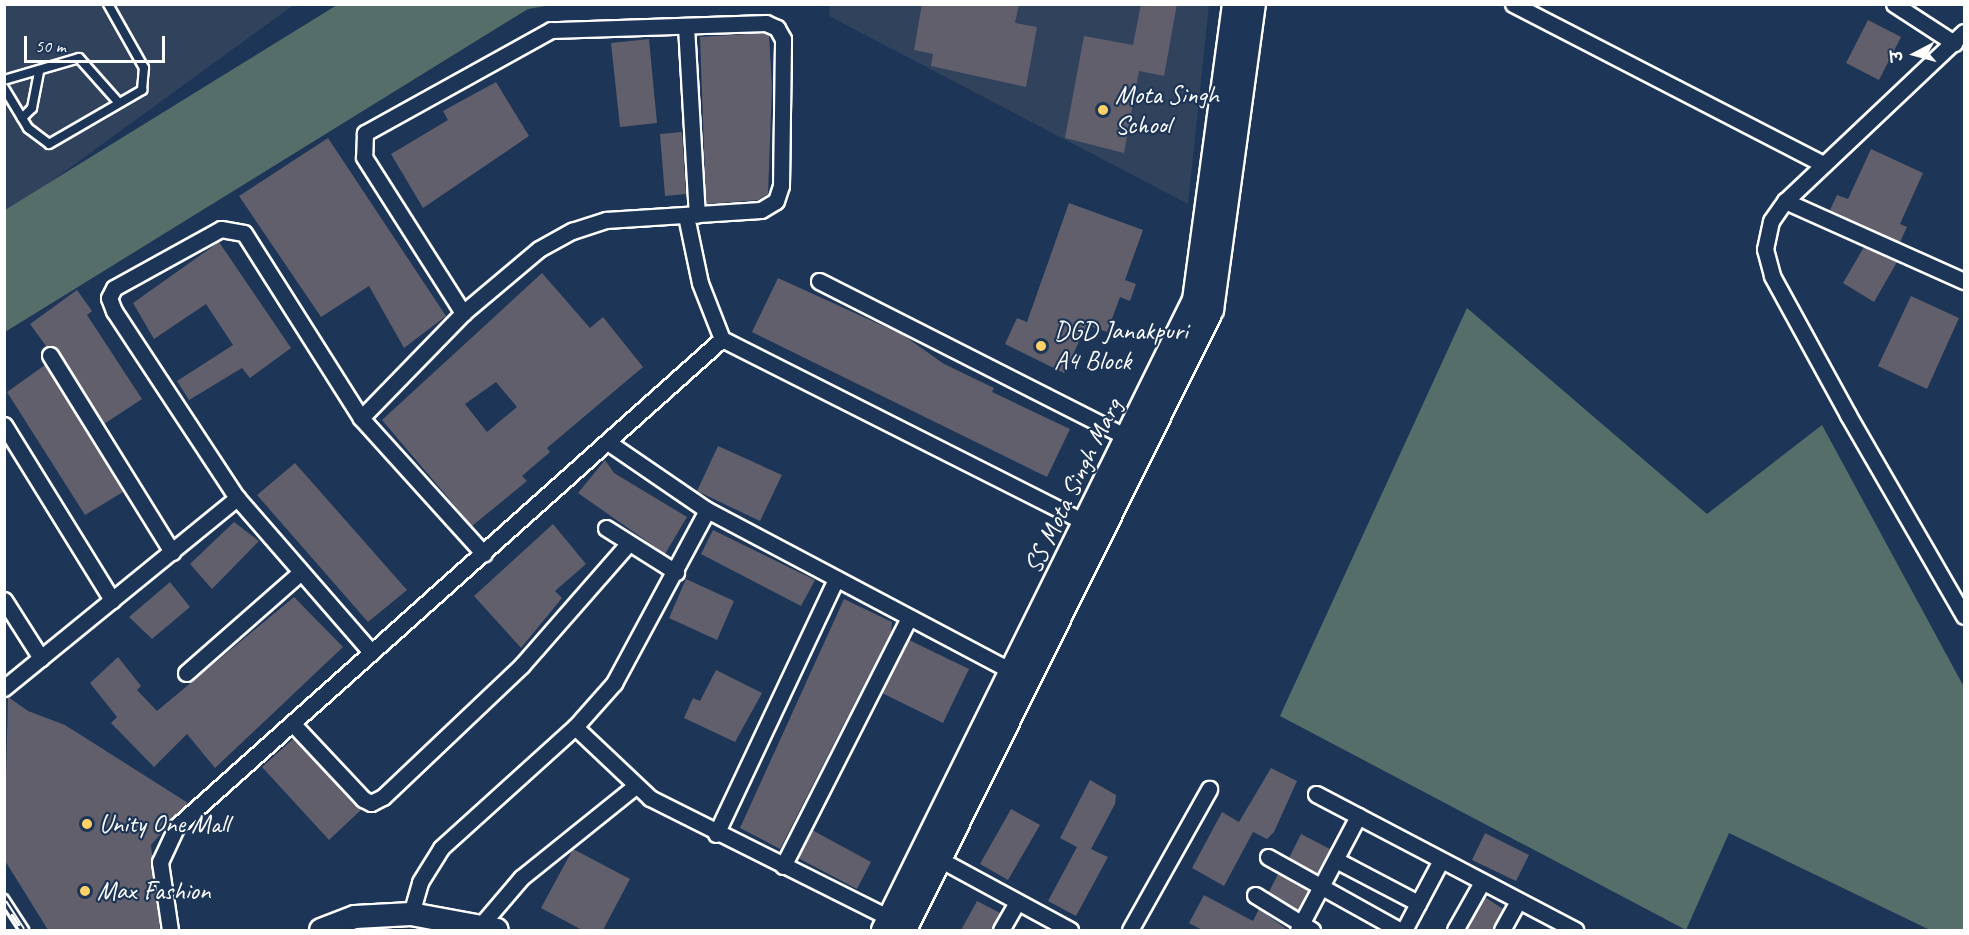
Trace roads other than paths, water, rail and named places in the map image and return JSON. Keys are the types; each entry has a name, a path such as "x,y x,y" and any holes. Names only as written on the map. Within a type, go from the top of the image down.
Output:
{"street":[{"name":"SS Mota Singh Marg","path":"893,926 941,860 1087,523 1194,300 1234,4"},
{"name":"SS Mota Singh Marg","path":"893,926 1212,310 1254,4"},
{"path":"1513,4 1823,164"},
{"path":"1894,4 1959,38 1785,201 1771,221 1765,249 1772,276 1965,616"},
{"path":"361,418 463,313 540,249 572,231 606,220 761,210 776,201 781,186 783,39 766,23 551,30 365,133 364,157 463,313"},
{"path":"686,26 691,216 700,283 722,339 1087,523"},
{"path":"1785,201 1965,281"},
{"path":"371,652 237,498 114,311 110,298 114,288 221,229 235,227 244,233 361,418 484,554"},
{"path":"819,281 1128,438"},
{"path":"170,930 160,862 166,841 292,723 609,443 722,339"},
{"path":"50,355 172,552"},
{"path":"4,425 112,600"},
{"path":"609,443 707,510 1022,676"},
{"path":"4,688 237,498"},
{"path":"411,914 420,882 441,848 576,727 614,683 707,510"},
{"path":"606,528 627,545 675,572"},
{"path":"292,723 363,799 371,803 383,797 514,672 627,545"},
{"path":"186,673 300,573"},
{"path":"716,834 836,579"},
{"path":"4,600 41,658"},
{"path":"783,866 909,618"},
{"path":"576,727 634,787 716,834 783,866 893,926"},
{"path":"321,930 355,917 411,914 489,928 521,878 634,787"},
{"path":"1130,930 1209,789"},
{"path":"1316,794 1575,930"},
{"path":"1255,896 1304,928 1321,886 1358,816"},
{"path":"1268,857 1399,930"},
{"path":"941,860 1070,930"},
{"path":"1336,860 1418,903"},
{"path":"1404,930 1440,860"},
{"path":"1455,930 1482,882"},
{"path":"1502,930 1518,901"},
{"path":"1001,930 1017,902"}],"lane":[{"path":"4,88 39,141 49,144 142,90 147,80 108,4"},
{"path":"4,80 39,73 79,58 120,103"},
{"path":"22,118 32,108 39,73"},
{"path":"4,899 24,930"}],"railway":[{"path":"4,902 22,930"}],"place":[{"name":"Mota Singh School","path":"1103,110"},
{"name":"DGD Janakpuri A4 Block","path":"1041,346"},
{"name":"Unity One Mall","path":"87,824"},
{"name":"Max Fashion","path":"85,891"}]}
